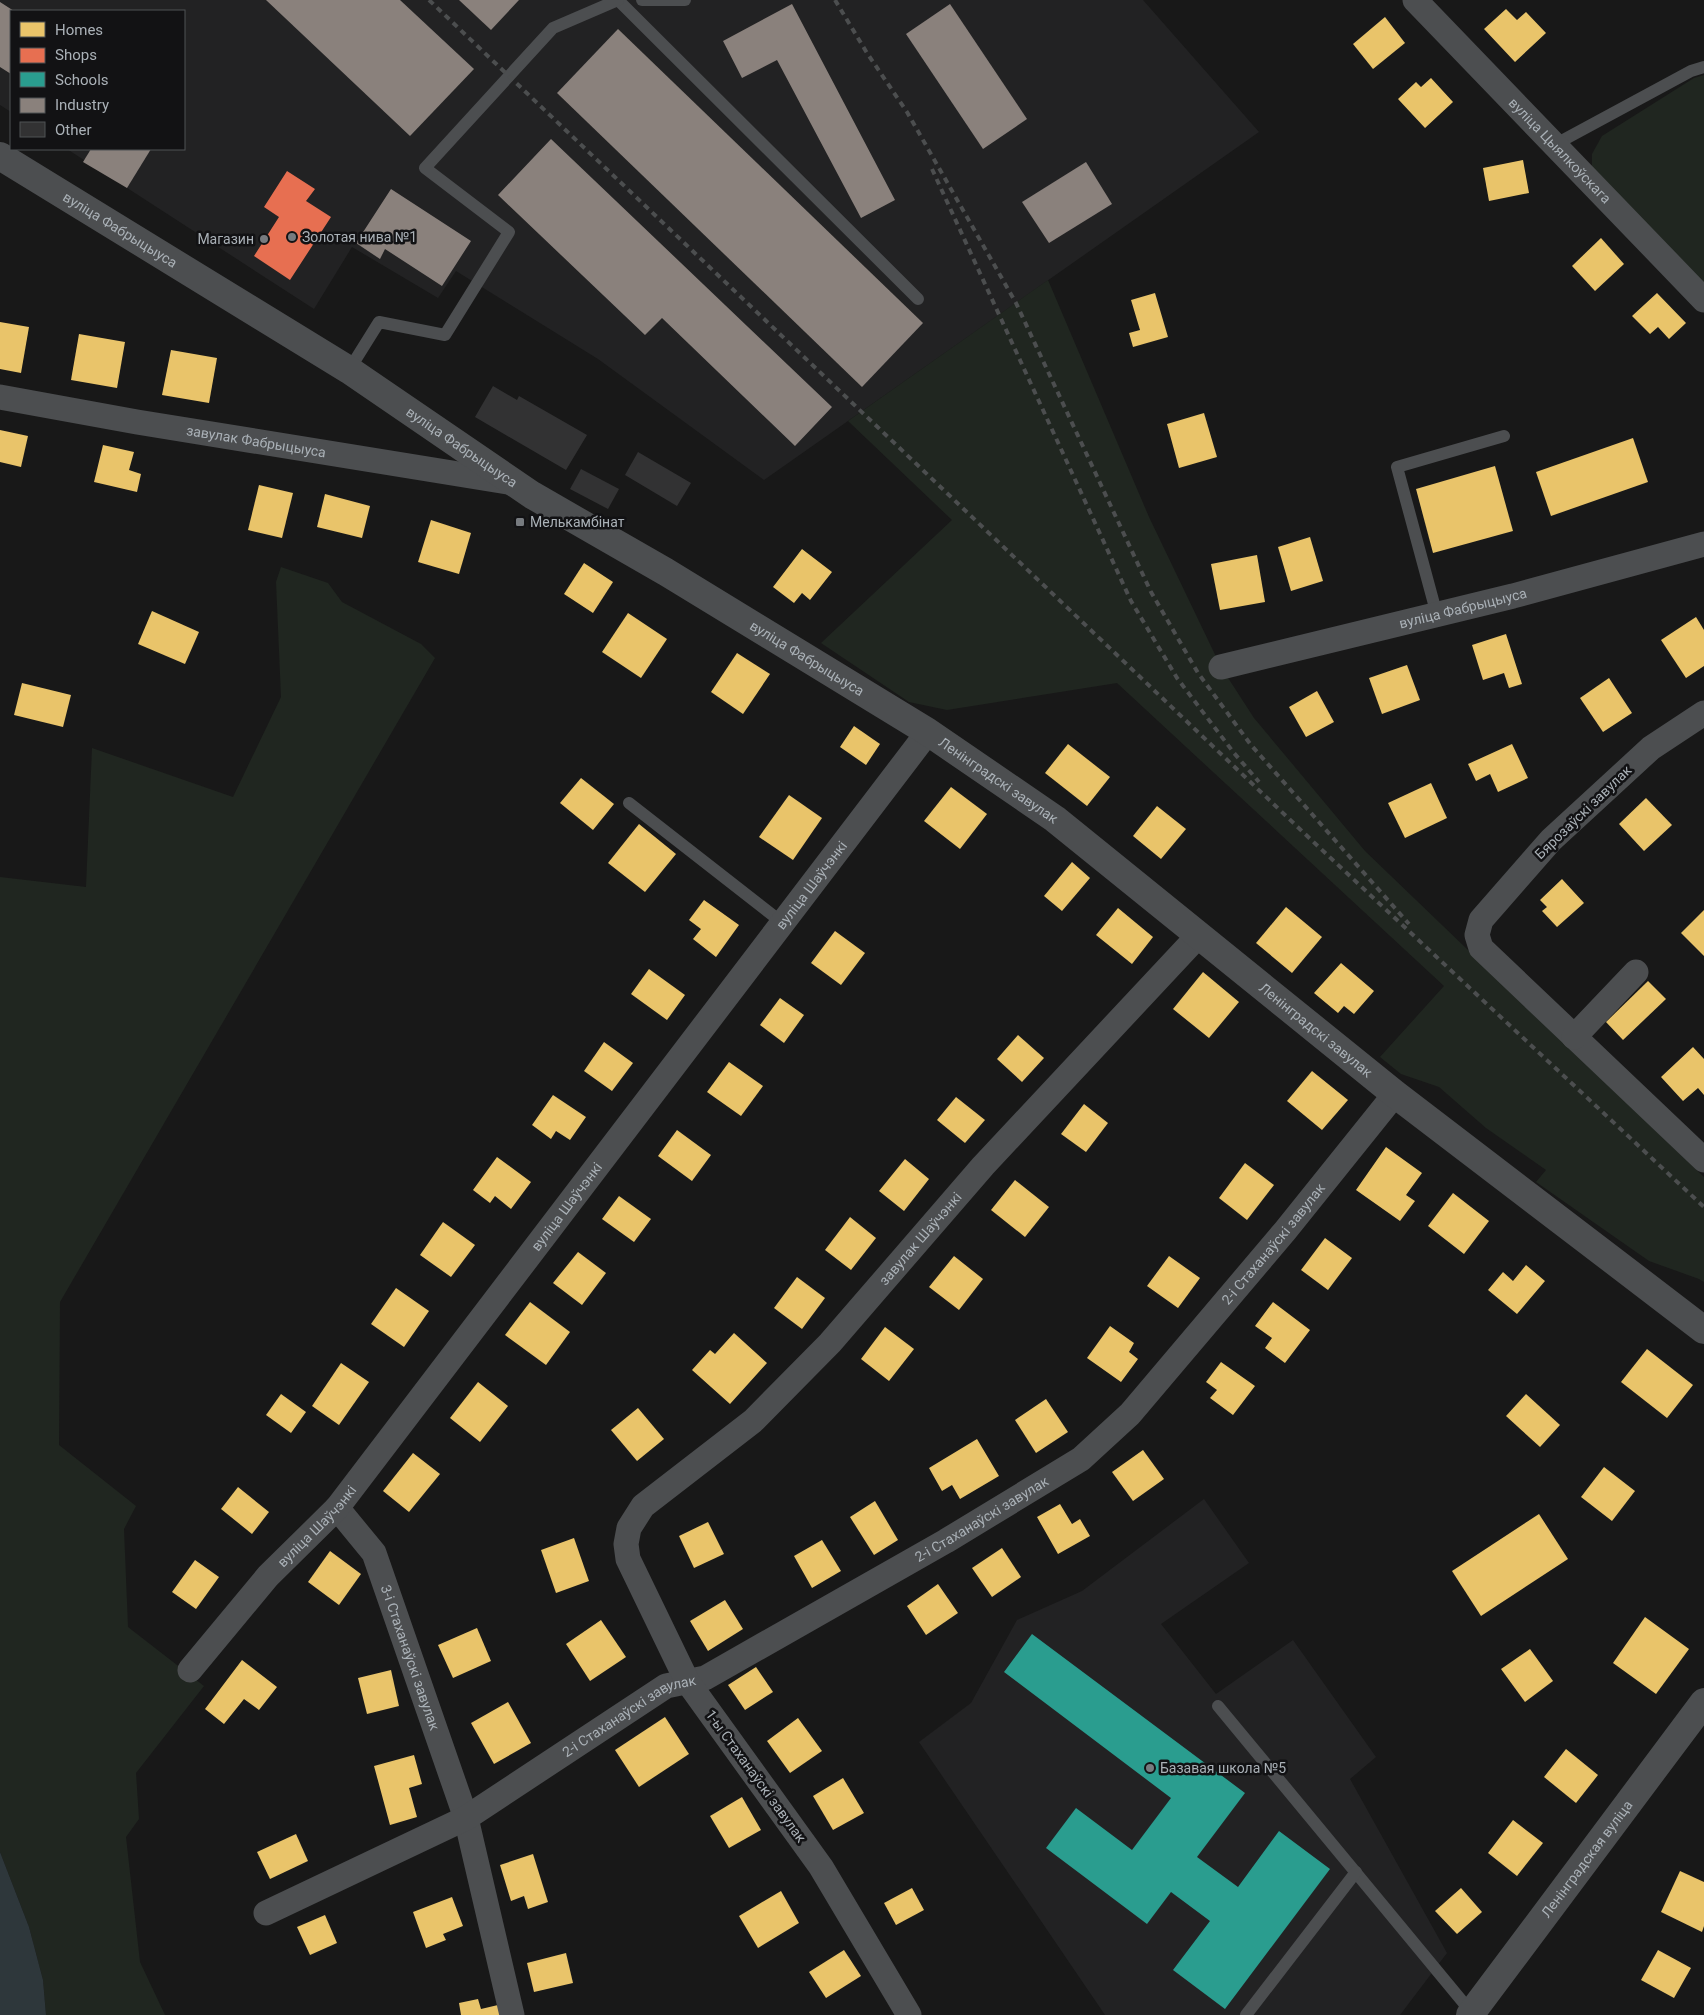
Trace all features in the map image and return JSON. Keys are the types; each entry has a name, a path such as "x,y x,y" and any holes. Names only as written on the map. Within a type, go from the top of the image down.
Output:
{"street":[{"name":"вуліца Цыялкоўскага","path":"1415,0 1704,300"},
{"name":"вуліца Фабрыцыуса","path":"0,156 349,370 514,483 666,572 928,732"},
{"name":"завулак Фабрыцыуса","path":"0,397 146,424 514,483"},
{"name":"вуліца Фабрыцыуса","path":"1221,667 1513,596 1704,544"},
{"name":"Бярозаўскі завулак","path":"1704,713 1651,748 1551,840 1481,920 1477,935 1481,948 1704,1160"},
{"name":"вуліца Шаўчэнкі","path":"190,1670 268,1576 337,1508 784,924 928,732"},
{"name":"Ленінградскі завулак","path":"928,732 1056,819 1395,1094 1704,1330"},
{"name":"завулак Шаўчэнкі","path":"629,1528 643,1506 753,1421 830,1343 983,1166 1199,935"},
{"path":"1574,1037 1636,972"},
{"name":"2-і Стаханаўскі завулак","path":"466,1818 666,1686 705,1678 946,1541 1081,1459 1130,1414 1285,1230 1395,1094"},
{"name":"3-і Стаханаўскі завулак","path":"337,1508 374,1553 466,1818 512,2015"},
{"name":"1-ы Стаханаўскі завулак","path":"629,1528 626,1544 628,1559 687,1681 821,1867 909,2015"},
{"name":"Ленінградская вуліца","path":"1471,2014 1704,1702"},
{"path":"266,1913 466,1818"}],"lane":[{"path":"349,370 379,322 445,335 509,232 424,168 553,28 618,0 918,299"},
{"path":"642,0 685,0"},
{"path":"1554,145 1691,70 1704,67"},
{"path":"1437,615 1397,467 1504,436"},
{"path":"629,803 784,924"},
{"path":"1218,1706 1471,2014"},
{"path":"1246,2015 1356,1872"}],"shaded area":[{"path":"0,0 1143,0 1259,132 764,480 598,359 456,271 438,298 352,247 314,309 69,150 185,150 185,10 10,10 10,111 0,105"},
{"path":"1704,75 1704,284 1596,174 1592,166 1592,154 1602,136 1694,78"},
{"path":"1048,280 1149,517 1221,667 1254,718 1365,851 1704,1177 1704,1282 1649,1261 1536,1182 1546,1170 1486,1128 1439,1087 1401,1074 1380,1057 1444,986 1117,683 947,710 909,702 821,643 952,520 848,421"},
{"path":"281,567 328,583 342,602 421,644 435,658 60,1302 59,1445 136,1506 124,1529 128,1627 204,1686 136,1773 139,1819 126,1837 140,1962 165,2015 46,2015 43,1980 29,1927 0,1852 0,877 86,887 92,748 233,797 281,697 276,582"},
{"name":"Базавая школа №5","path":"1204,1499 1249,1563 1161,1624 1216,1694 1293,1640 1376,1757 1350,1779 1447,1953 1400,2015 1105,2015 919,1742 971,1703 1017,1620 1082,1591"},
{"path":"0,1852 29,1927 43,1980 46,2015 0,2015"}],"building: Homes":[{"path":"1506,9 1517,20 1526,12 1546,33 1515,62 1484,29"},
{"path":"1385,17 1405,43 1373,69 1353,44"},
{"path":"1431,78 1453,102 1425,128 1398,99 1416,82 1421,87"},
{"path":"1523,160 1529,193 1489,201 1483,168"},
{"path":"1601,238 1624,264 1595,291 1572,266"},
{"path":"1155,293 1168,337 1133,347 1129,333 1140,330 1131,300"},
{"path":"1657,293 1686,323 1669,339 1658,327 1650,334 1632,316"},
{"path":"0,322 29,327 21,373 0,369"},
{"path":"79,334 125,342 117,388 71,380"},
{"path":"171,350 217,358 209,403 162,395"},
{"path":"1204,413 1217,457 1179,468 1167,424"},
{"path":"0,430 28,436 21,467 0,462"},
{"path":"1633,438 1648,482 1551,516 1536,472"},
{"path":"103,445 134,452 129,470 141,474 137,492 94,482"},
{"path":"1495,466 1513,531 1433,553 1416,489"},
{"path":"259,485 293,493 282,538 248,530"},
{"path":"325,494 370,506 362,538 317,527"},
{"path":"431,520 471,533 459,574 418,562"},
{"path":"1310,537 1323,581 1291,591 1278,547"},
{"path":"802,549 832,572 810,600 802,593 794,603 773,587"},
{"path":"1257,555 1265,602 1220,610 1211,564"},
{"path":"584,563 613,582 593,613 564,594"},
{"path":"152,611 199,632 185,664 138,644"},
{"path":"628,613 667,639 641,678 602,652"},
{"path":"1696,617 1704,630 1704,666 1686,678 1661,640"},
{"path":"1506,634 1522,684 1509,688 1504,673 1483,680 1472,645"},
{"path":"737,653 770,674 743,714 711,692"},
{"path":"1407,665 1420,700 1382,714 1369,678"},
{"path":"1609,678 1632,713 1603,732 1580,698"},
{"path":"22,683 71,695 63,727 14,715"},
{"path":"1317,691 1334,722 1306,737 1289,707"},
{"path":"854,726 880,744 866,765 840,747"},
{"path":"1068,744 1110,777 1087,806 1045,773"},
{"path":"1512,744 1528,778 1498,792 1490,774 1476,781 1468,764"},
{"path":"581,778 614,804 593,830 560,803"},
{"path":"1431,783 1447,818 1405,838 1388,803"},
{"path":"951,787 987,814 960,849 924,821"},
{"path":"789,795 822,818 793,860 759,837"},
{"path":"1646,798 1672,825 1644,851 1619,824"},
{"path":"1157,806 1186,829 1161,859 1133,836"},
{"path":"639,824 676,854 645,892 608,863"},
{"path":"1072,862 1090,878 1062,911 1044,896"},
{"path":"1562,879 1584,903 1557,927 1542,911 1547,907 1540,900"},
{"path":"704,900 739,925 716,957 693,939 701,929 689,920"},
{"path":"1286,907 1322,937 1292,973 1256,943"},
{"path":"1118,908 1153,937 1132,964 1096,935"},
{"path":"1704,910 1704,956 1681,933"},
{"path":"835,931 865,953 841,985 811,963"},
{"path":"1341,963 1374,991 1354,1014 1344,1006 1338,1013 1314,993"},
{"path":"649,969 685,995 667,1020 631,994"},
{"path":"1203,972 1239,1002 1209,1038 1173,1009"},
{"path":"1648,981 1666,999 1623,1040 1606,1022"},
{"path":"780,998 804,1015 784,1043 760,1025"},
{"path":"1018,1035 1044,1058 1022,1082 997,1059"},
{"path":"604,1042 633,1063 612,1091 584,1071"},
{"path":"1693,1047 1704,1059 1704,1095 1698,1088 1683,1101 1661,1077"},
{"path":"729,1062 763,1086 741,1116 707,1092"},
{"path":"1312,1071 1348,1100 1322,1130 1287,1101"},
{"path":"553,1095 586,1117 570,1140 556,1131 551,1139 532,1125"},
{"path":"956,1097 985,1120 965,1143 937,1120"},
{"path":"1084,1104 1108,1123 1086,1152 1061,1134"},
{"path":"677,1130 711,1155 692,1181 658,1156"},
{"path":"1386,1147 1422,1173 1406,1195 1415,1201 1400,1221 1356,1190"},
{"path":"497,1157 531,1182 511,1209 495,1196 490,1203 473,1190"},
{"path":"905,1159 929,1179 904,1211 879,1191"},
{"path":"1245,1163 1274,1185 1247,1220 1219,1198"},
{"path":"1015,1180 1049,1207 1025,1237 991,1210"},
{"path":"1453,1193 1489,1221 1464,1254 1428,1226"},
{"path":"619,1196 651,1219 634,1242 602,1219"},
{"path":"850,1217 876,1238 851,1270 825,1250"},
{"path":"443,1222 475,1245 451,1277 420,1255"},
{"path":"1325,1238 1352,1258 1328,1290 1301,1270"},
{"path":"578,1252 606,1273 582,1305 553,1283"},
{"path":"954,1256 983,1279 959,1310 929,1287"},
{"path":"1169,1256 1200,1278 1178,1308 1147,1286"},
{"path":"1526,1265 1545,1281 1517,1314 1488,1290 1503,1272 1513,1281"},
{"path":"797,1277 825,1298 802,1329 774,1308"},
{"path":"396,1288 429,1311 404,1347 371,1324"},
{"path":"530,1302 570,1332 546,1365 505,1335"},
{"path":"1273,1302 1310,1330 1285,1363 1265,1348 1272,1338 1255,1326"},
{"path":"1110,1326 1134,1343 1129,1352 1138,1359 1121,1382 1087,1358"},
{"path":"885,1327 914,1349 889,1381 861,1359"},
{"path":"734,1333 767,1363 730,1404 692,1370 710,1350 715,1354"},
{"path":"1647,1349 1693,1385 1667,1418 1621,1382"},
{"path":"1221,1362 1255,1386 1233,1415 1210,1398 1217,1390 1206,1382"},
{"path":"341,1363 369,1382 339,1425 312,1406"},
{"path":"478,1382 508,1406 480,1442 450,1418"},
{"path":"281,1394 306,1412 291,1433 266,1415"},
{"path":"1526,1394 1560,1425 1540,1447 1506,1416"},
{"path":"1046,1399 1068,1432 1036,1453 1015,1420"},
{"path":"638,1408 664,1439 637,1461 611,1430"},
{"path":"977,1439 999,1476 960,1499 952,1485 942,1491 929,1468"},
{"path":"1143,1450 1164,1479 1133,1501 1112,1472"},
{"path":"413,1453 440,1474 409,1512 383,1491"},
{"path":"1604,1467 1635,1491 1612,1521 1581,1497"},
{"path":"238,1487 269,1512 252,1534 221,1509"},
{"path":"875,1501 898,1540 874,1555 850,1517"},
{"path":"1060,1504 1072,1524 1080,1519 1090,1536 1058,1554 1037,1517"},
{"path":"1539,1514 1568,1559 1481,1616 1452,1571"},
{"path":"708,1522 724,1554 694,1568 679,1536"},
{"path":"574,1538 589,1581 556,1593 541,1550"},
{"path":"822,1540 841,1571 812,1588 794,1556"},
{"path":"1002,1548 1021,1577 992,1597 972,1568"},
{"path":"330,1551 361,1574 339,1605 308,1582"},
{"path":"195,1560 219,1577 196,1609 172,1592"},
{"path":"938,1584 958,1613 926,1635 907,1606"},
{"path":"725,1600 743,1629 708,1651 690,1621"},
{"path":"1645,1617 1689,1649 1656,1694 1613,1663"},
{"path":"601,1620 626,1657 590,1681 566,1644"},
{"path":"477,1628 491,1661 453,1678 438,1645"},
{"path":"1530,1649 1553,1681 1525,1702 1501,1669"},
{"path":"242,1660 277,1687 259,1710 244,1699 224,1724 205,1709"},
{"path":"756,1667 773,1692 745,1710 728,1685"},
{"path":"391,1670 399,1706 367,1714 358,1678"},
{"path":"508,1702 531,1743 494,1764 471,1723"},
{"path":"665,1717 689,1754 639,1787 615,1750"},
{"path":"798,1718 822,1751 790,1773 767,1741"},
{"path":"1566,1749 1598,1775 1576,1803 1544,1777"},
{"path":"414,1755 422,1784 409,1788 417,1817 390,1825 374,1766"},
{"path":"843,1778 864,1813 833,1830 813,1796"},
{"path":"742,1797 761,1830 729,1848 710,1816"},
{"path":"1513,1820 1543,1843 1517,1876 1488,1853"},
{"path":"296,1834 308,1861 270,1879 257,1852"},
{"path":"533,1854 548,1902 528,1909 524,1896 511,1901 500,1865"},
{"path":"1680,1871 1704,1882 1704,1926 1702,1932 1661,1912"},
{"path":"912,1888 924,1910 896,1925 884,1903"},
{"path":"1461,1888 1482,1912 1457,1934 1435,1911"},
{"path":"781,1891 799,1923 758,1948 739,1916"},
{"path":"452,1897 463,1926 443,1934 446,1940 426,1948 413,1912"},
{"path":"325,1915 337,1943 310,1955 297,1927"},
{"path":"844,1950 861,1976 826,1998 809,1972"},
{"path":"1658,1950 1691,1968 1674,1998 1641,1980"},
{"path":"566,1953 573,1983 534,1992 527,1963"},
{"path":"478,1999 481,2009 498,2005 500,2015 461,2015 459,2003"}],"building: Shops":[{"name":"Золотая нива №1","path":"287,171 315,189 306,201 331,217 290,280 254,256 279,217 264,207"}],"building: Schools":[{"path":"1032,1634 1245,1793 1197,1857 1238,1887 1279,1831 1330,1869 1225,2009 1173,1970 1210,1921 1171,1892 1147,1924 1046,1848 1076,1808 1132,1850 1171,1798 1004,1672"}],"building: Industry":[{"path":"266,0 400,0 474,69 410,136"},
{"path":"459,0 519,0 491,30"},
{"path":"0,2 12,10 10,10 10,73 0,67"},
{"path":"792,4 895,200 861,218 777,60 742,78 723,41"},
{"path":"950,4 1027,119 983,149 906,34"},
{"path":"618,29 923,323 862,387 557,93"},
{"path":"551,139 832,407 795,446 662,318 645,335 498,195"},
{"path":"90,150 150,150 127,188 83,162"},
{"path":"1086,162 1112,204 1049,243 1022,202"},
{"path":"391,189 471,241 442,286 385,249 380,259 356,243"}],"building: Other":[{"path":"493,386 517,400 519,396 587,435 566,470 475,417"},
{"path":"638,452 691,483 677,506 625,475"},
{"path":"581,469 619,489 608,509 570,489"}],"railway":[{"path":"429,0 1305,834 1704,1207"},
{"path":"835,0 867,53 907,112 1016,303 1151,592 1198,673 1251,745 1409,924"},
{"path":"932,169 1131,601 1177,678 1234,753 1259,782"}],"place":[{"name":"Золотая нива №1","path":"292,237"},
{"name":"Магазин","path":"264,239"},
{"name":"Мелькамбінат","path":"520,522"},
{"name":"Базавая школа №5","path":"1150,1768"}]}
